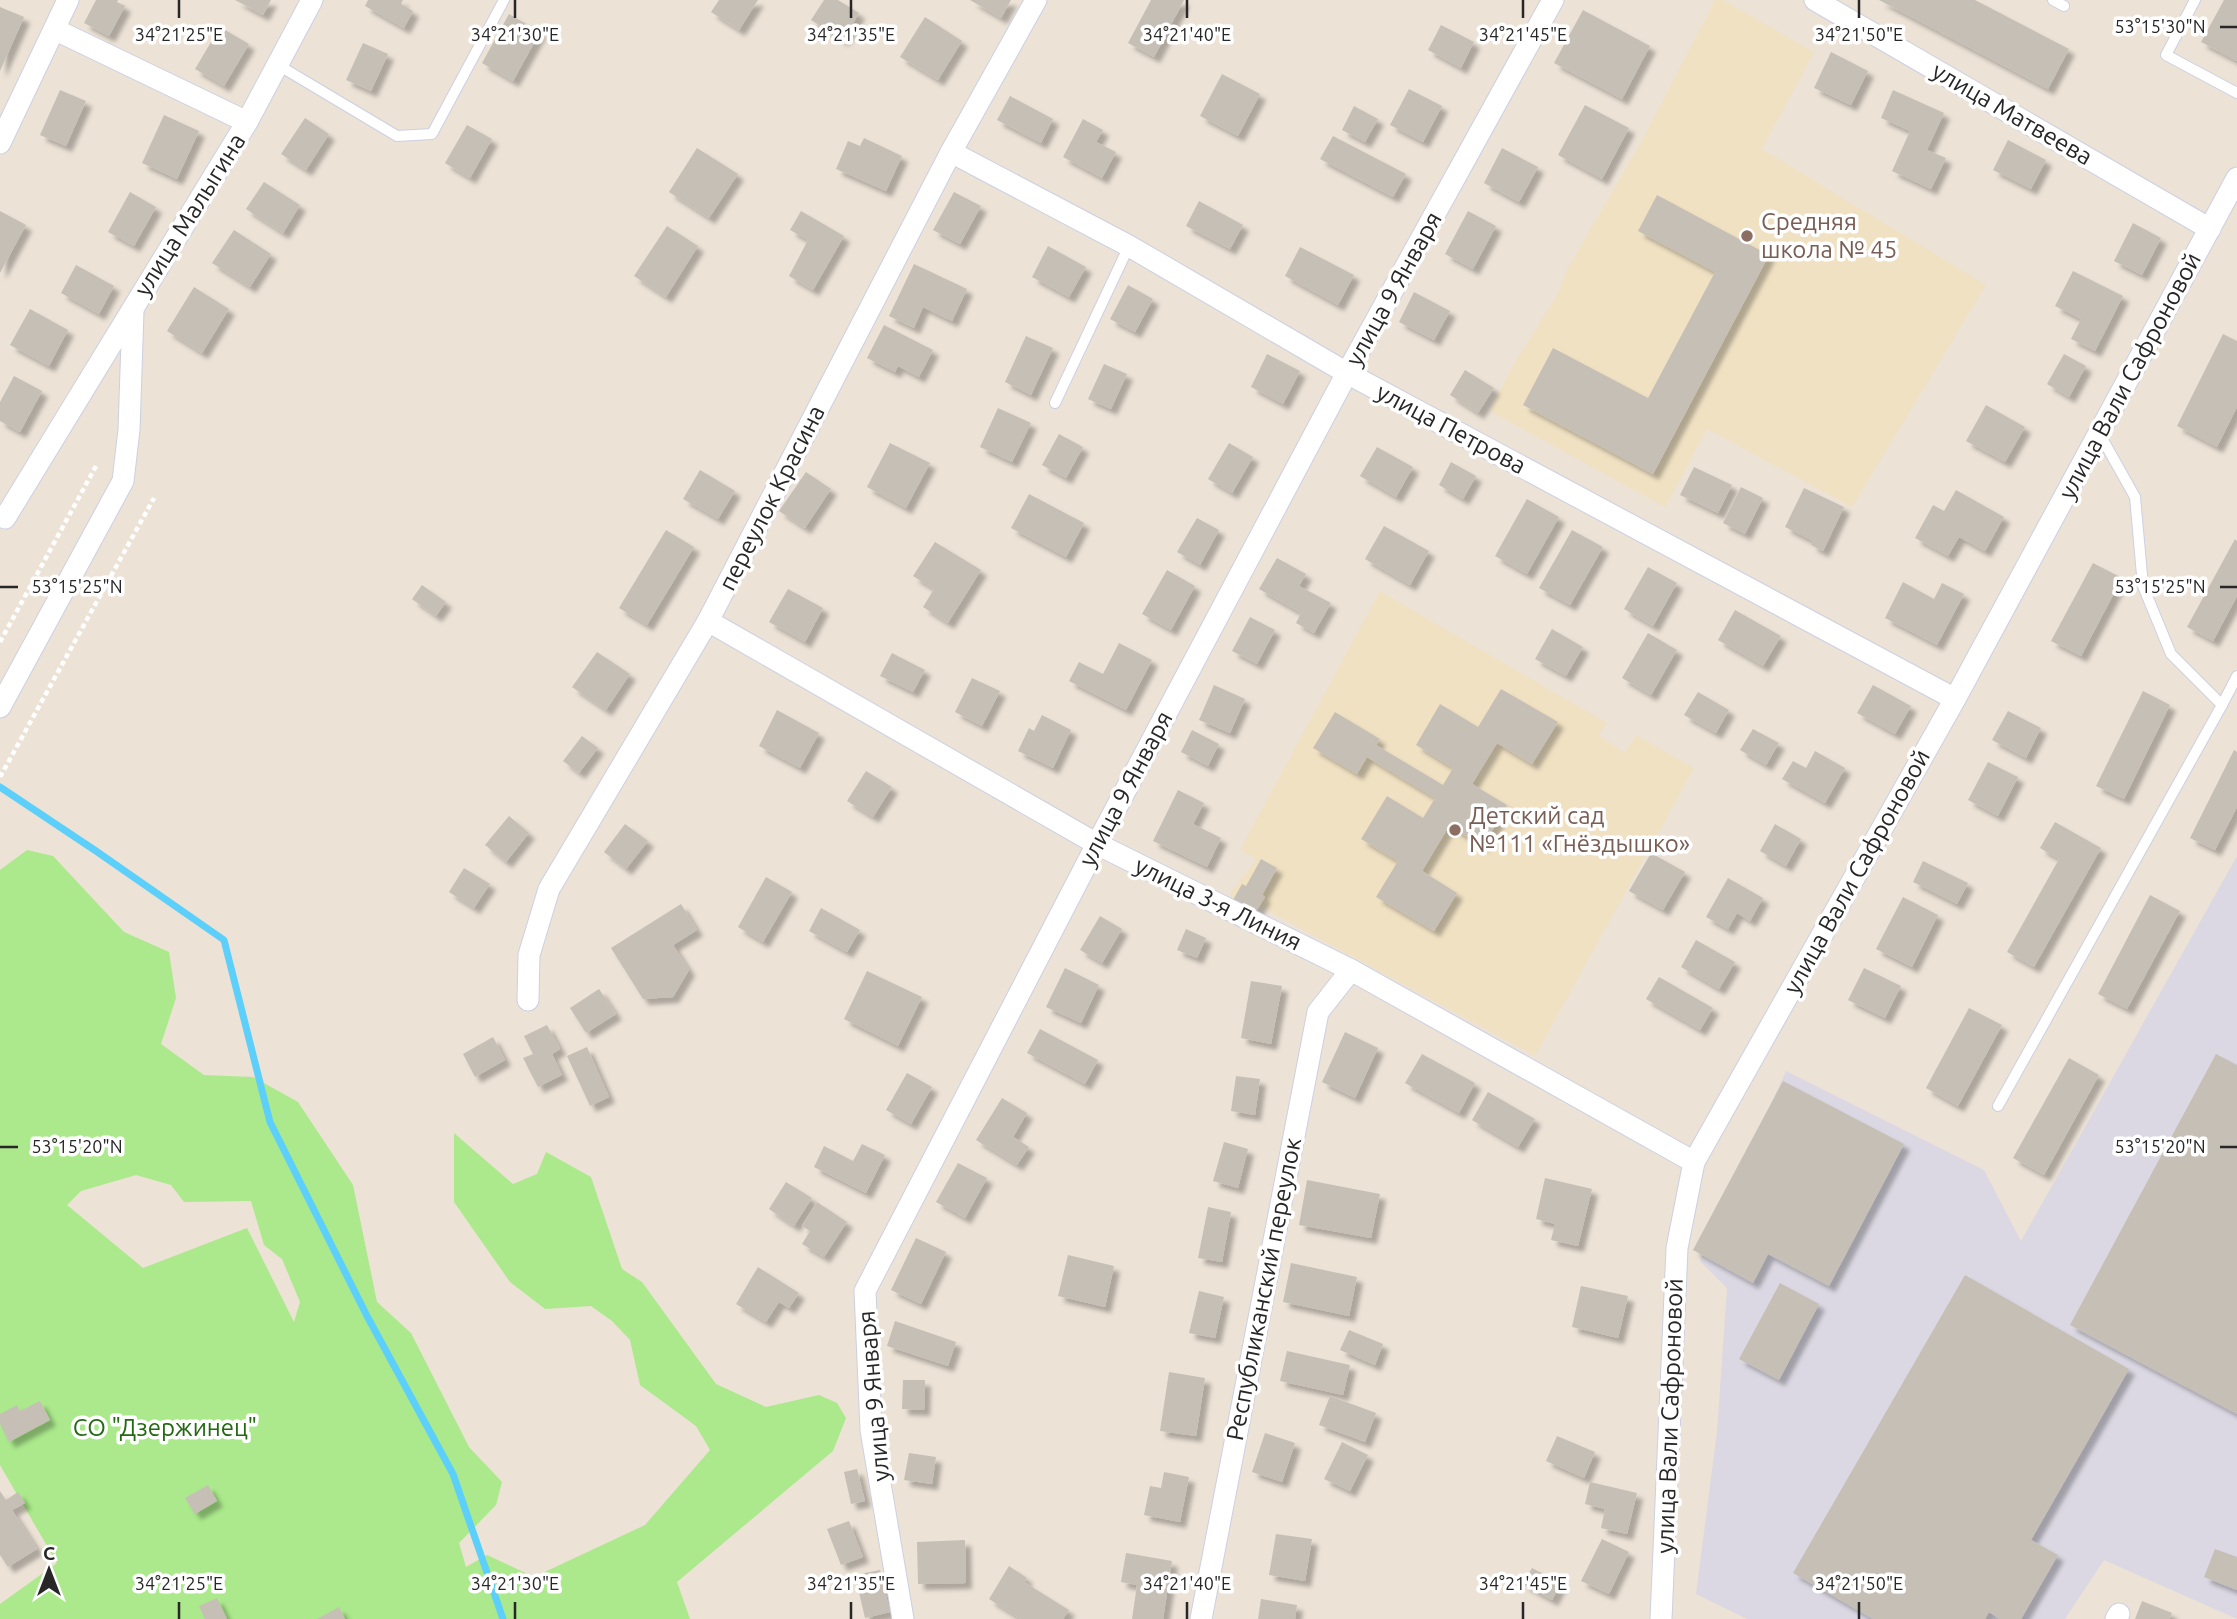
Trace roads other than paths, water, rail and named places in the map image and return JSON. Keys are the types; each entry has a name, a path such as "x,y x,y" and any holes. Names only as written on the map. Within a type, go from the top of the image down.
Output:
{"street":[{"path":"0,143 68,0"},
{"name":"улица Малыгина","path":"5,517 247,122 312,0"},
{"name":"переулок Красина","path":"528,1000 529,955 549,889 708,621 951,152 1036,0"},
{"name":"улица 9 Января","path":"903,1619 871,1430 865,1291 1097,844 1347,373 1553,0"},
{"name":"улица Матвеева","path":"1815,0 2210,229"},
{"name":"улица Малыгина","path":"56,30 247,122"},
{"name":"улица Петрова","path":"951,152 1129,246 1347,373 1955,699"},
{"name":"улица Вали Сафроновой","path":"1661,1619 1677,1248 1694,1162 1955,699 2237,178"},
{"name":"улица Малыгина","path":"0,707 123,481 130,430 133,308"},
{"name":"улица 3-я Линия","path":"708,621 1097,844 1351,970 1694,1162"},
{"name":"Республиканский переулок","path":"1201,1619 1318,1013 1351,970"}],"lane":[{"path":"278,65 397,136 432,134 504,0"},
{"path":"2053,0 2064,6"},
{"path":"2195,0 2166,55 2237,93"},
{"path":"1055,403 1129,246"},
{"path":"2099,433 2135,497 2143,586 2171,654 2222,705"},
{"path":"1998,1106 2237,676"}],"waterway":[{"path":"0,787 224,940 270,1122 367,1316 453,1474 503,1619"}],"place":[{"name":"Средняя школа № 45","path":"1747,236"},
{"name":"Детский сад №111 «Гнёздышко»","path":"1455,830"}],"park label":[{"name":"СО \"Дзержинец\"","path":"165,1428"}]}
